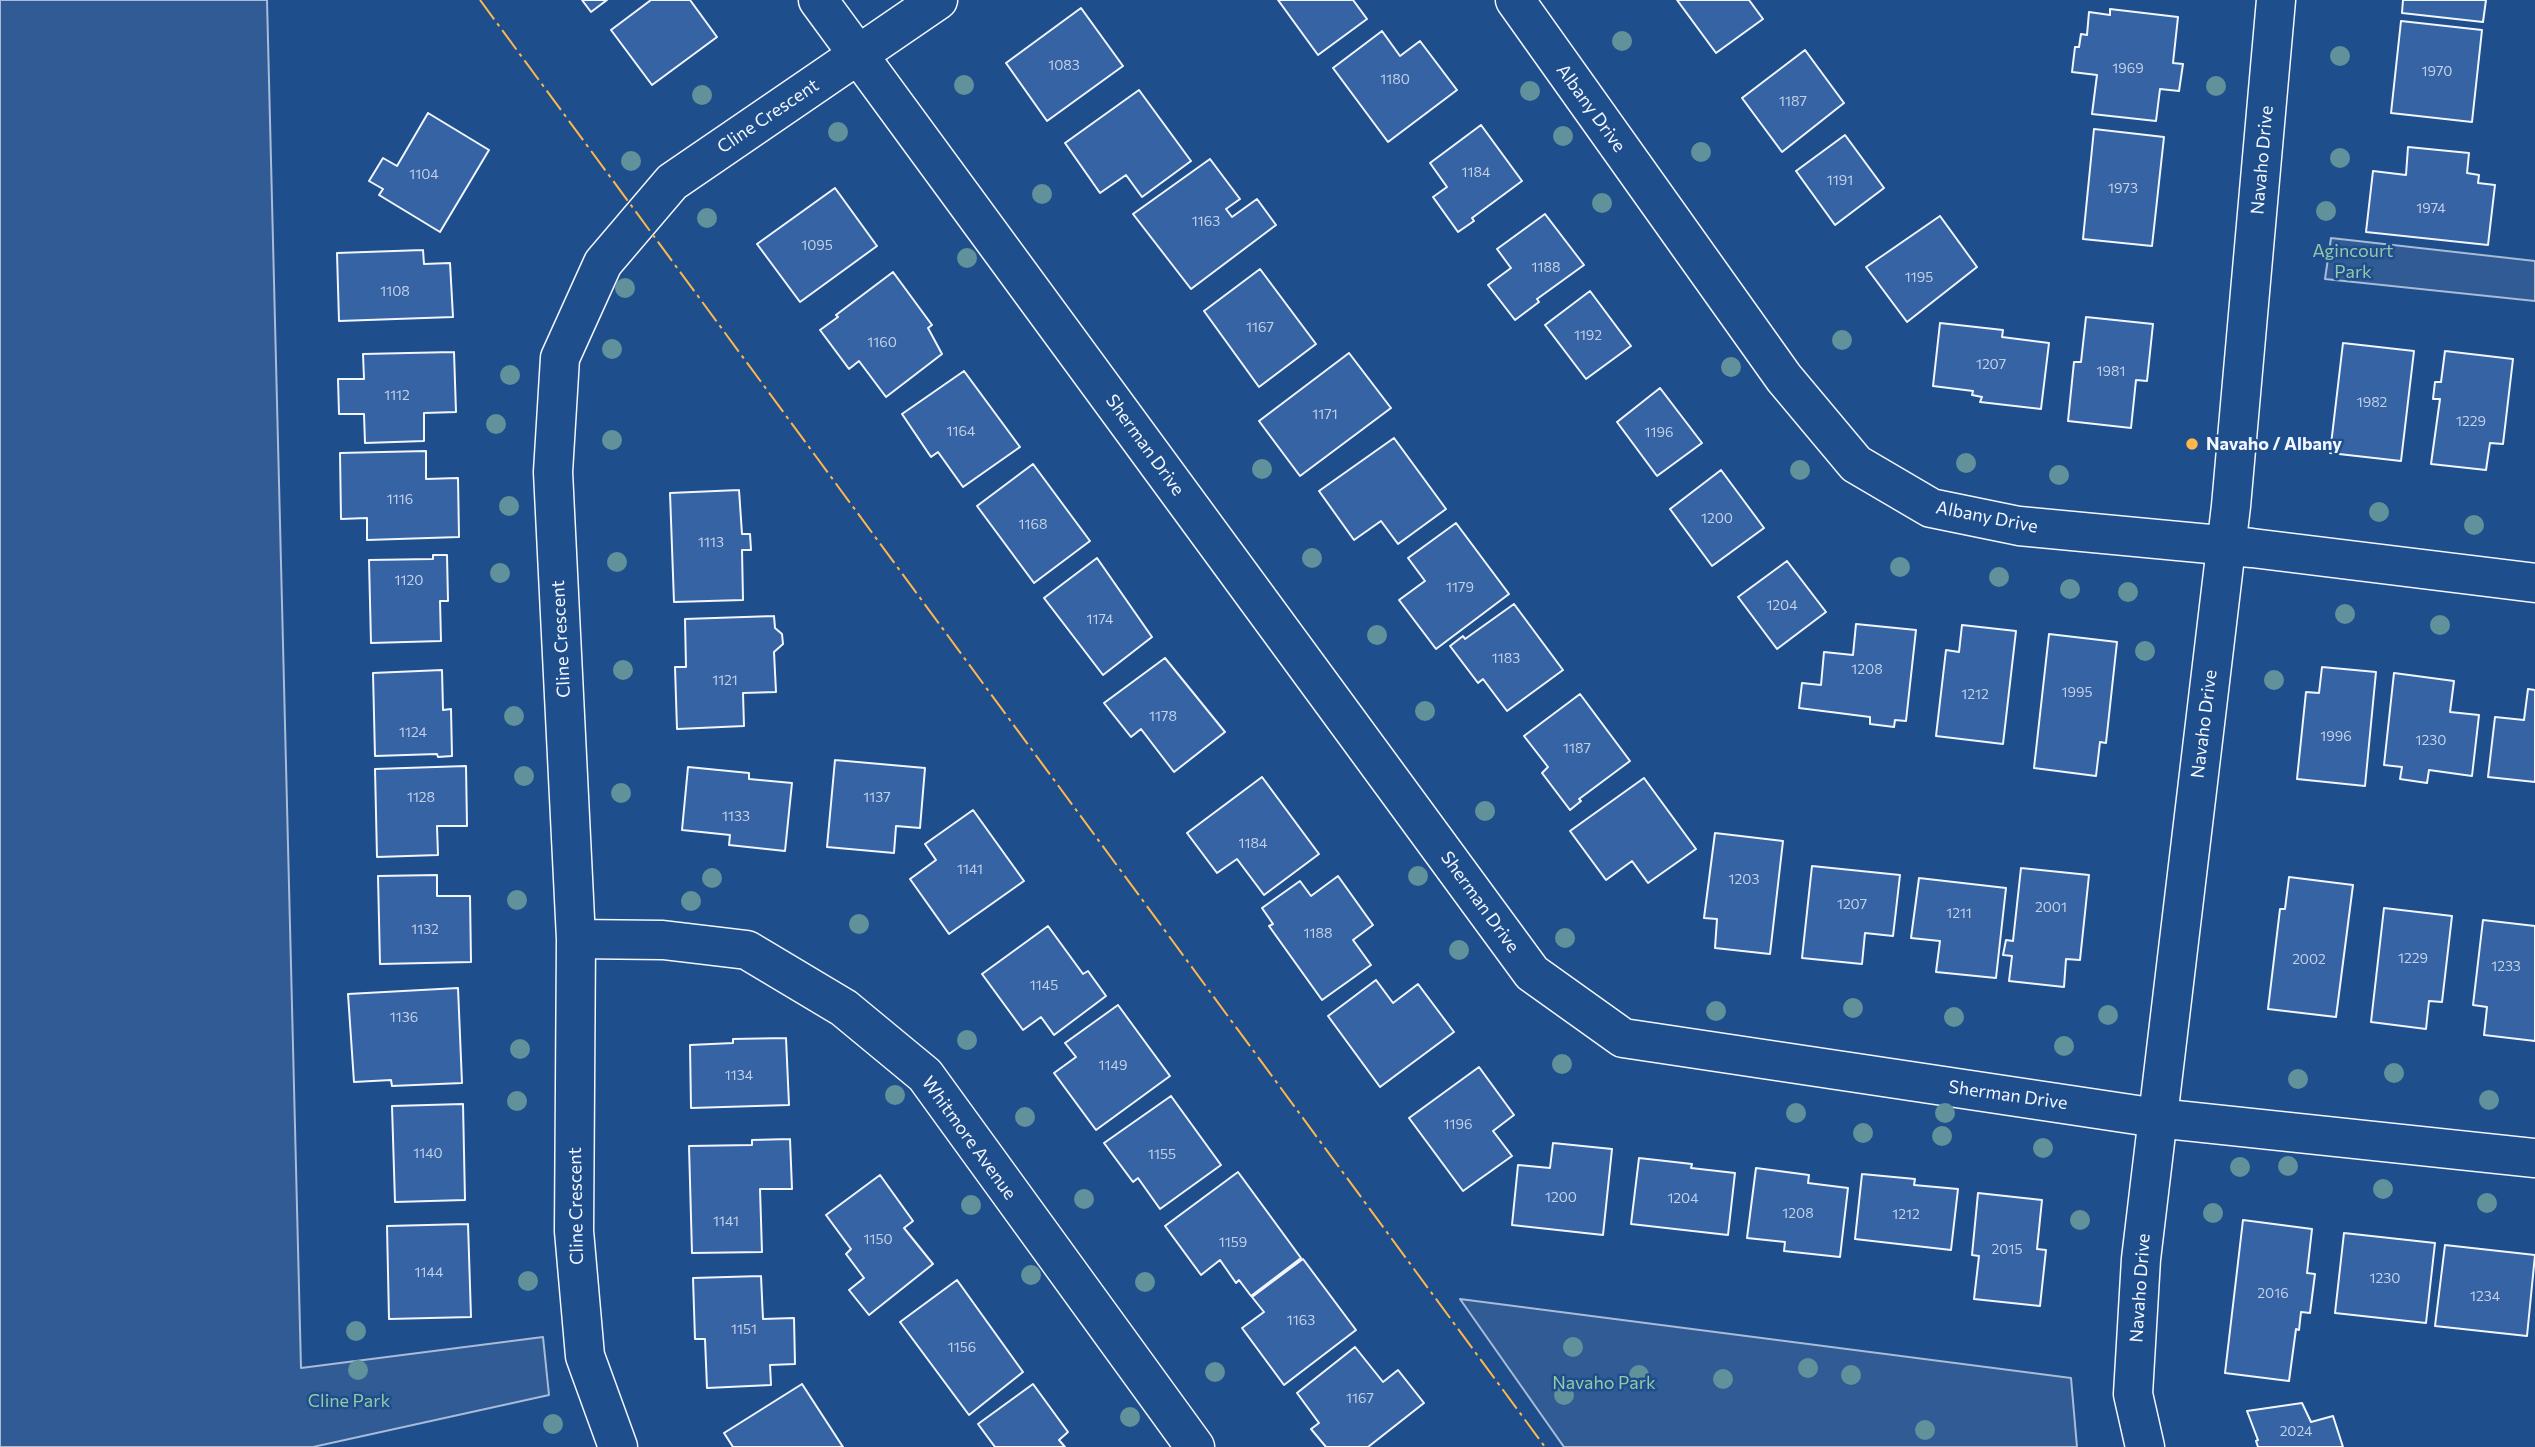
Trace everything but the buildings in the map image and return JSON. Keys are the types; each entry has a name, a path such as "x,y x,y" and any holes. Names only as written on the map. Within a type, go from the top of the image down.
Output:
{"street":[{"name":"Sherman Drive","path":"818,0 1532,973 1623,1038 2157,1118 2535,1158"},
{"name":"Cline Crescent","path":"618,1447 585,1356 574,1231 576,939 553,472 560,358 603,263 672,182 938,0"},
{"name":"Albany Drive","path":"1515,0 1784,378 1856,464 1931,508 2019,526 2227,546 2535,583"},
{"name":"Navaho Drive","path":"2146,1447 2133,1394 2141,1259 2227,546 2276,0"},
{"name":"Whitmore Avenue","path":"576,939 663,940 747,950 845,1008 925,1075 1195,1447"}],"green space":[{"name":"Cline Park","path":"0,0 267,0 301,1368 543,1337 549,1395 313,1447 0,1447"},
{"name":"Agincourt Park","path":"2331,238 2535,261 2535,301 2325,279"},
{"name":"Navaho Park","path":"1460,1299 2071,1378 2077,1447 1564,1447"}],"power":[{"path":"480,0 1545,1447"}],"place":[{"name":"Navaho / Albany","path":"2192,444"}]}
